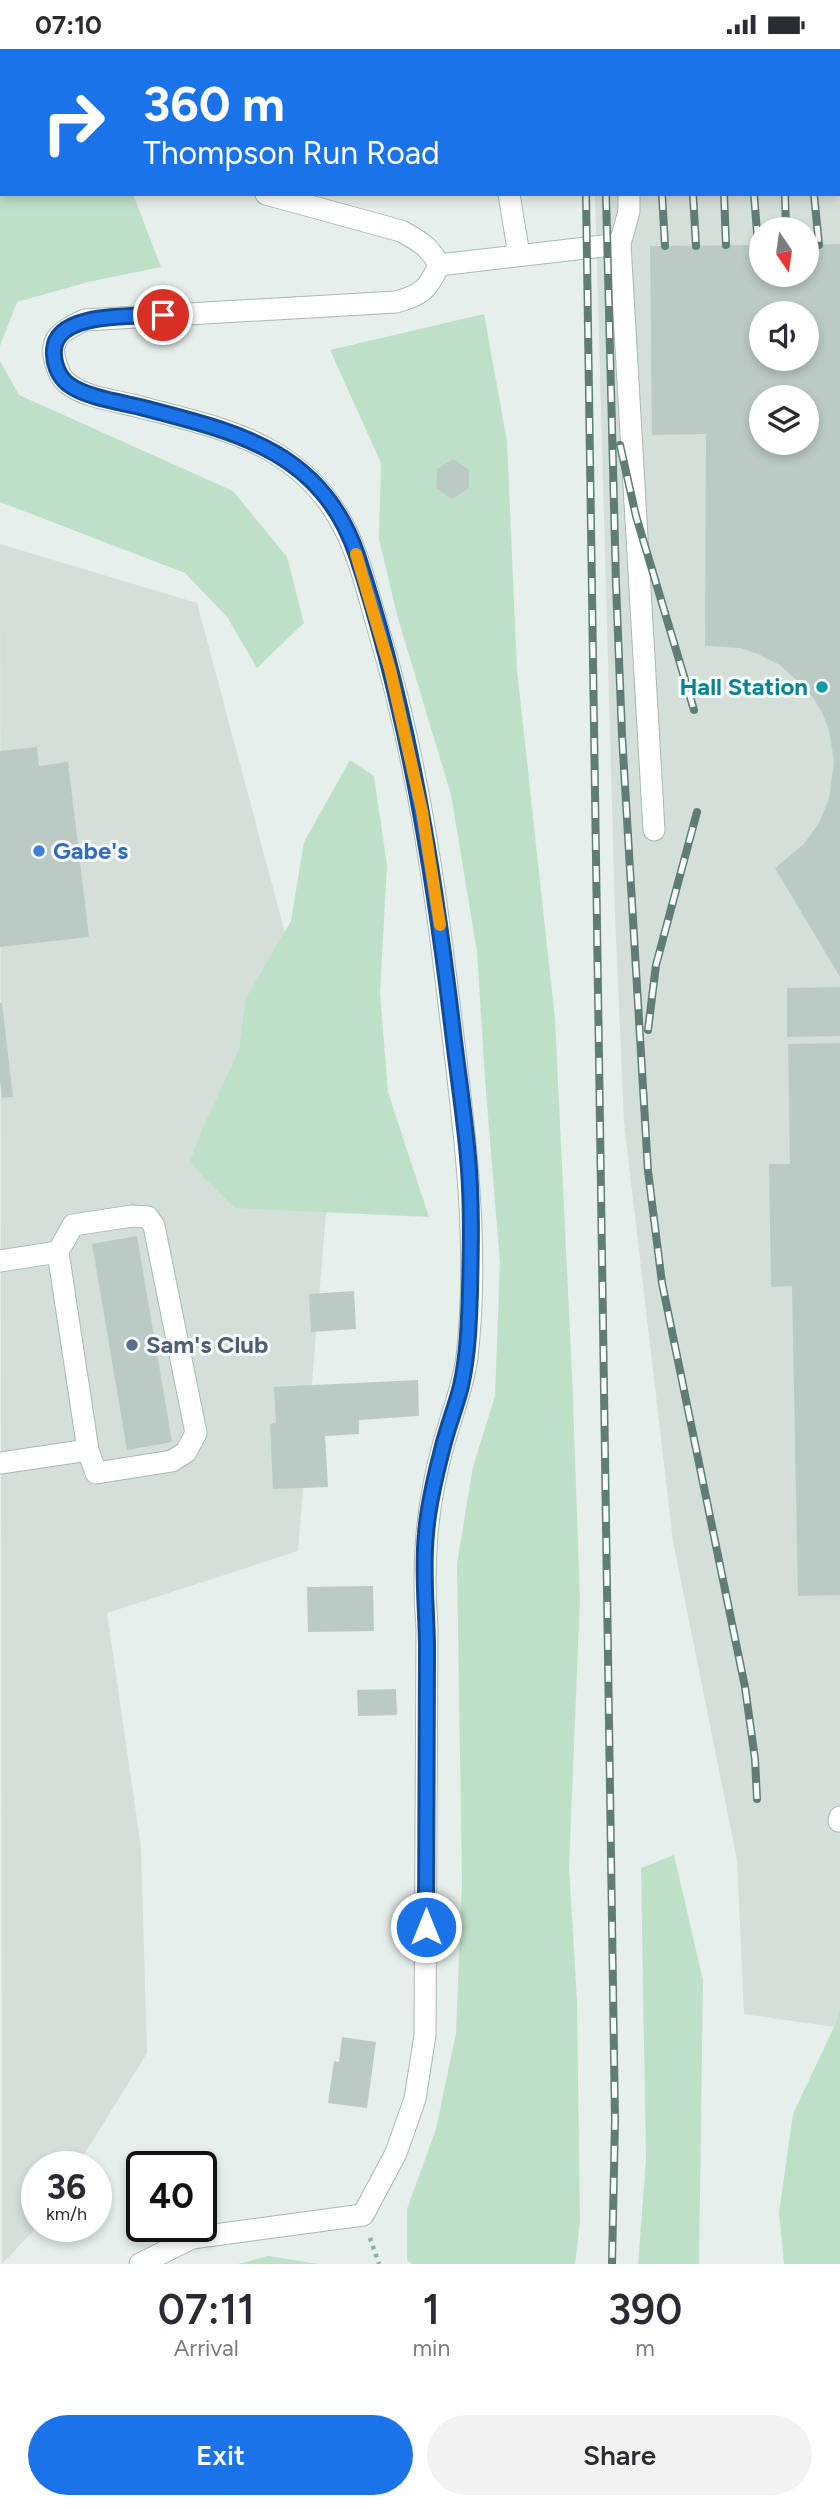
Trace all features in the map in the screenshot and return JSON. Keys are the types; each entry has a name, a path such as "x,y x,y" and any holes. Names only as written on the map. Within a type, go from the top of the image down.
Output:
{"street":[{"path":"139,2264 192,2238 363,2215 397,2153 415,2099 425,2035 427,1628 423,1577 425,1544 439,1460 460,1392 467,1357 470,1288 468,1159 440,924 422,811 390,669 355,551 335,508 310,479 284,458 259,443 211,425 97,396 69,385 58,373 53,357 54,341 66,329 85,320 396,302 415,297 430,285 439,265 433,252 420,240 401,231 273,196"},
{"path":"509,196 519,255"},
{"path":"629,196 629,211 620,244 654,830"},
{"path":"439,265 620,244"},
{"path":"132,1216 148,1217 154,1226 196,1433 186,1452 172,1461 96,1473 88,1450 58,1252 73,1225 132,1216"},
{"path":"0,1261 58,1252"},
{"path":"0,1463 88,1450"}],"shaded area":[{"path":"595,196 840,196 840,2009 834,2027 744,2014 737,1860 673,1541 624,1122 615,915"},
{"path":"0,544 197,603 334,1117 298,1551 107,1613 141,1847 147,2053 86,2151 21,2151 23,2242 2,2264"}],"green space":[{"path":"0,196 134,196 161,267 88,282 17,302 0,346"},
{"path":"484,314 507,441 517,670 555,1019 572,1375 580,1599 569,1867 577,2001 580,2222 575,2264 412,2264 407,2260 407,2209 436,2129 456,2033 462,1882 457,1564 473,1467 495,1396 500,1263 477,952 451,795 397,615 379,539 381,463 330,350"},
{"path":"0,361 19,395 233,491 287,557 304,623 257,668 227,617 185,573 0,502"},
{"path":"350,760 374,776 387,865 380,993 388,1092 429,1217 235,1208 190,1161 239,1050 246,998 291,921 304,842"},
{"path":"674,1855 703,1980 699,2264 638,2264 646,2159 641,1868"},
{"path":"840,2009 840,2264 784,2264 779,2213 793,2114"},
{"path":"268,2256 319,2264 238,2264"}],"building":[{"name":"Hall Station","path":"840,244 840,977 775,868 804,844 819,823 829,799 834,761 829,730 821,710 809,692 780,665 741,648 705,646 706,434 652,435 650,246 749,245 749,287 819,287 819,245"},
{"path":"453,459 469,470 469,488 452,499 436,488 437,469"},
{"name":"Gabe's","path":"37,747 39,766 68,762 89,937 0,947 0,751"},
{"path":"840,987 840,1036 787,1037 787,988"},
{"path":"0,1003 13,1097 2,1098 0,1081"},
{"path":"840,1043 840,1595 798,1596 792,1286 771,1287 769,1164 790,1164 788,1044"},
{"path":"137,1236 172,1442 127,1450 92,1244"},
{"path":"354,1291 356,1329 311,1332 309,1294"},
{"path":"418,1380 419,1416 359,1420 359,1434 325,1436 328,1487 273,1489 270,1424 276,1423 274,1387"},
{"path":"373,1586 374,1631 308,1632 307,1587"},
{"path":"396,1689 397,1715 358,1716 357,1690"},
{"path":"342,2037 376,2042 367,2108 328,2103 334,2061 339,2062"}],"railway":[{"path":"586,196 615,2121 612,2264"},
{"path":"606,196 622,735 648,1171 662,1283 745,1687 755,1759 757,1799"},
{"path":"662,196 665,246"},
{"path":"693,196 696,246"},
{"path":"724,196 726,245"},
{"path":"754,196 756,217"},
{"path":"785,196 786,217"},
{"path":"814,196 816,217"},
{"path":"620,445 636,516 694,710"},
{"path":"648,1030 656,965 697,812"}],"slow traffic":[{"path":"356,554 390,669 422,811 440,925"}],"place":[{"name":"Hall Station","path":"822,687"},
{"name":"Gabe's","path":"39,851"},
{"name":"Sam's Club","path":"132,1345"}],"route":[{"path":"163,315 85,320 66,329 54,341 53,357 58,373 69,385 97,396 211,425 259,443 284,458 310,479 335,508 355,551 390,669 422,811 440,924 468,1159 470,1219 467,1357 432,1495 423,1577 427,1628 426,1927"}]}
